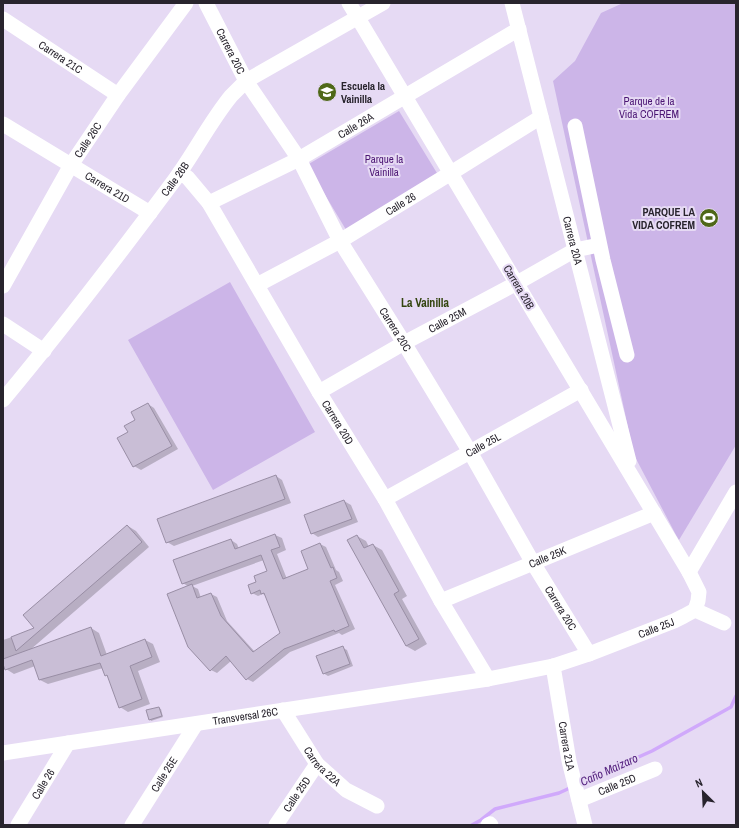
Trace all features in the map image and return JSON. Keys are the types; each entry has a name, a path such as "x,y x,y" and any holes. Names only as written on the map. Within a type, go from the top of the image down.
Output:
{"street":[{"name":"Calle 26C","path":"3,286 71,165 118,95 186,3"},
{"name":"Carrera 20C","path":"206,3 246,81 299,159 340,240 470,452 533,563 588,654"},
{"name":"Carrera 20B","path":"349,3 406,96 689,572"},
{"name":"Calle 26B","path":"3,400 44,351 150,213 180,172 232,95 246,81 383,3"},
{"name":"Carrera 20A","path":"512,3 633,477"},
{"name":"Carrera 21C","path":"3,19 118,95"},
{"name":"Calle 26A","path":"209,203 299,159 519,29"},
{"name":"Calle 26","path":"257,285 340,240 541,117"},
{"name":"Carrera 21D","path":"3,124 150,213"},
{"path":"575,126 599,245 627,354"},
{"name":"Carrera 20D","path":"180,172 188,178 209,203 319,392 385,499 441,601 488,679"},
{"name":"Calle 25M","path":"319,392 404,343 517,283 575,250 599,245"},
{"path":"579,267 603,260"},
{"path":"3,324 44,351"},
{"name":"Calle 25L","path":"385,499 581,390"},
{"path":"724,623 695,610 699,592 689,572 736,492"},
{"name":"Calle 25K","path":"441,601 654,513"},
{"name":"Calle 25J","path":"488,679 553,666 674,621 695,610"},
{"name":"Carrera 21A","path":"553,666 570,761 585,825"},
{"name":"Transversal 26C","path":"5,749 68,743 488,679"},
{"name":"Carrera 22A","path":"283,710 317,764 346,790 377,806"},
{"name":"Calle 25E","path":"132,825 196,724"},
{"name":"Calle 26","path":"20,824 68,743"},
{"name":"Calle 25D","path":"276,825 317,764"},
{"name":"Calle 25D","path":"578,796 655,769"}],"green space":[{"name":"Parque de la Vida COFREM","path":"623,3 736,3 736,445 679,540 634,455 553,81 575,61 601,13"},
{"name":"Parque la Vainilla","path":"399,111 440,178 348,233 307,165"},
{"path":"230,282 315,432 213,490 128,340"}],"building":[{"path":"148,403 172,446 133,467 117,438 128,432 124,426 135,420 131,412"},
{"path":"276,475 285,499 166,543 157,519"},
{"path":"344,500 352,519 311,534 304,515"},
{"path":"127,525 142,542 16,651 11,637 34,628 23,615"},
{"path":"275,534 280,547 271,550 283,579 308,569 301,551 320,543 331,568 333,567 337,578 330,581 349,626 335,632 334,630 284,649 246,680 226,656 210,671 188,647 167,594 192,584 197,598 211,593 221,616 253,652 280,633 264,593 261,594 260,590 251,594 248,585 256,582 254,576 267,571 261,555 182,584 173,560 231,539 235,549"},
{"path":"357,535 364,548 373,544 399,591 394,594 419,639 406,646 347,540"},
{"path":"91,627 101,656 145,639 152,657 130,666 142,699 119,708 107,675 105,676 100,663 39,680 32,660 5,670 3,659"},
{"path":"343,646 350,664 323,674 316,656"},
{"path":"159,707 162,716 149,720 146,710"}],"waterway":[{"name":"Caño Maizaro","path":"578,784 652,751 731,707 736,696"},
{"name":"Caño Maizaro","path":"472,825 495,809 559,793 572,787"}],"place":[{"name":"Escuela la Vainilla","path":"327,92"},
{"name":"PARQUE LA VIDA COFREM","path":"709,218"}],"district":[{"name":"La Vainilla","path":"425,303"}]}
